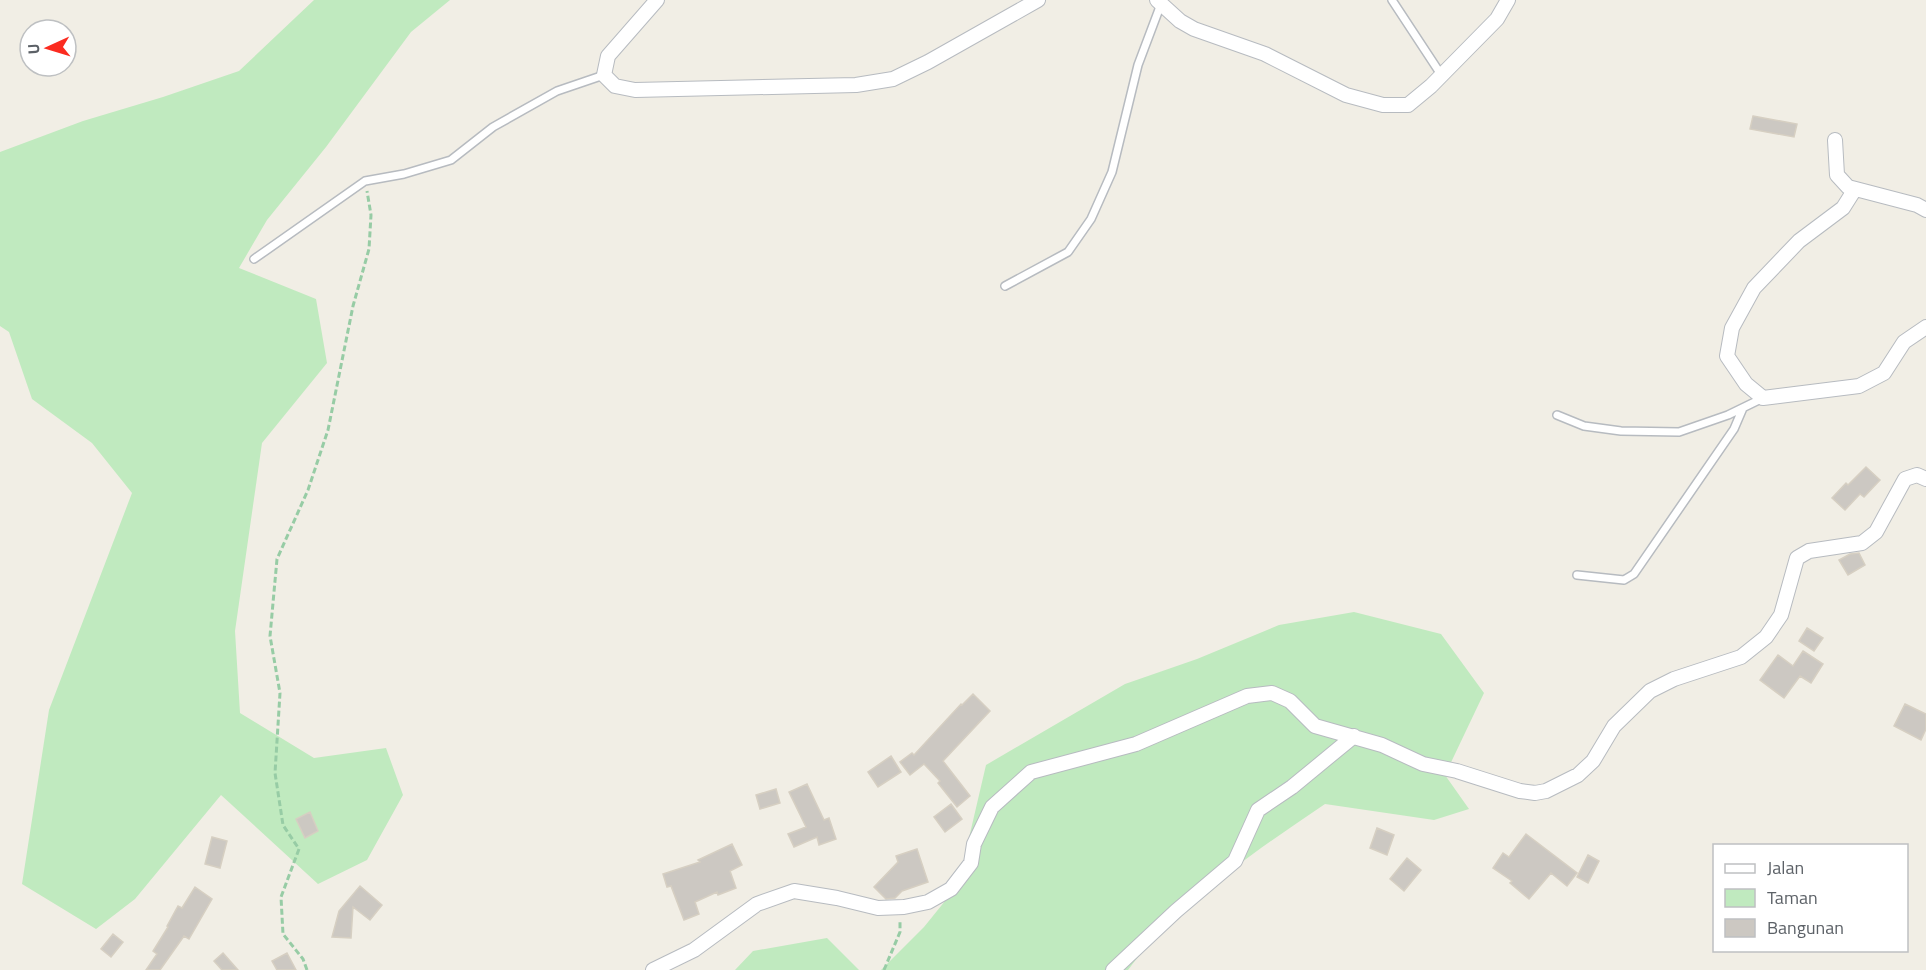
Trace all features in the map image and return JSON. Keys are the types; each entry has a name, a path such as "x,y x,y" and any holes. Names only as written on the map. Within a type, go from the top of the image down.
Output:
{"street":[{"path":"657,0 608,56 604,75 615,86 635,90 856,85 893,79 928,62 1038,0"},
{"path":"1159,2 1180,21 1194,29 1265,54 1346,95 1383,105 1408,105 1442,76 1497,19 1508,0"},
{"path":"1835,140 1837,175 1848,187 1917,205 1926,210"},
{"path":"1855,189 1843,208 1799,241 1754,288 1732,328 1727,356 1746,384 1763,398 1860,386 1884,373 1904,342 1926,327"},
{"path":"653,970 694,951 757,904 794,891 878,908 928,903 951,889 971,863 974,844 992,807 1031,772 1137,744 1248,696 1272,693 1290,701 1315,726 1382,745 1423,764 1457,771 1520,791 1535,793 1546,791 1578,775 1593,760 1614,726 1650,691 1674,679 1741,657 1766,637 1781,615 1797,558 1802,553 1862,543 1876,532 1905,479 1917,475 1926,479"},
{"path":"1113,970 1176,911 1235,861 1258,810 1292,787 1354,736"}],"lane":[{"path":"1392,0 1442,76"},
{"path":"1005,285 1068,252 1091,219 1112,172 1138,65 1159,2"},
{"path":"254,259 365,181 404,174 451,160 493,127 557,91 604,75"},
{"path":"1557,415 1584,426 1621,431 1678,432 1743,408 1763,398"},
{"path":"1577,575 1624,580 1634,574 1734,429 1743,408"}],"path":[{"path":"307,970 303,959 283,934 281,897 299,849 283,825 275,773 280,693 270,636 277,559 308,490 328,430 353,306 369,249 371,215 365,181"},
{"path":"884,970 900,932 900,907"}],"green space":[{"path":"314,0 450,0 411,32 326,147 267,220 239,268 316,299 327,363 262,443 235,631 240,713 314,758 386,748 403,795 367,860 318,884 221,795 135,899 96,929 22,884 49,710 132,493 92,443 32,399 9,332 0,326 0,152 83,121 239,71"},
{"path":"1354,612 1441,634 1484,693 1445,775 1469,809 1434,820 1325,804 1245,859 1195,900 1171,922 1128,970 881,970 924,927 958,885 986,765 1125,684 1197,659 1279,625"},
{"path":"827,938 859,970 735,970 753,951"}],"building":[{"path":"1753,116 1797,124 1794,137 1750,129"},
{"path":"1866,467 1880,480 1864,497 1860,494 1845,510 1832,498"},
{"path":"1859,553 1865,565 1848,575 1839,560 1850,554"},
{"path":"1807,628 1823,638 1814,651 1799,641"},
{"path":"1803,651 1823,664 1811,683 1800,676 1784,698 1760,680 1778,655 1793,666"},
{"path":"973,694 990,711 943,761 970,796 957,807 938,783 940,781 924,764 910,775 900,762 912,753 914,755"},
{"path":"1905,704 1926,714 1926,729 1921,740 1894,726"},
{"path":"891,756 901,772 878,787 868,772"},
{"path":"807,784 824,820 829,818 836,839 819,845 817,837 794,847 788,834 806,827 789,792"},
{"path":"776,789 780,803 760,809 756,795"},
{"path":"951,804 962,819 945,832 934,817"},
{"path":"310,812 318,831 305,838 296,819"},
{"path":"1377,828 1394,835 1387,855 1370,848"},
{"path":"1526,834 1577,873 1567,886 1551,873 1529,899 1510,883 1512,881 1493,868 1503,853 1509,857"},
{"path":"212,837 227,841 220,868 205,864"},
{"path":"732,844 742,865 730,871 736,888 718,895 717,892 695,902 699,914 684,920 671,886 667,887 663,874 700,862 698,860"},
{"path":"917,849 928,882 902,891 895,898 886,899 874,887 898,862 896,856"},
{"path":"1588,855 1599,861 1588,883 1577,877"},
{"path":"1407,858 1421,870 1404,891 1390,879"},
{"path":"360,886 382,905 370,920 353,907 351,938 332,937 339,911"},
{"path":"195,887 212,899 189,939 184,936 160,970 146,970 157,954 153,951 178,906 182,908"},
{"path":"113,934 123,942 111,957 101,949"},
{"path":"223,953 238,970 222,970 214,961"},
{"path":"287,953 296,970 277,970 272,961"}]}
